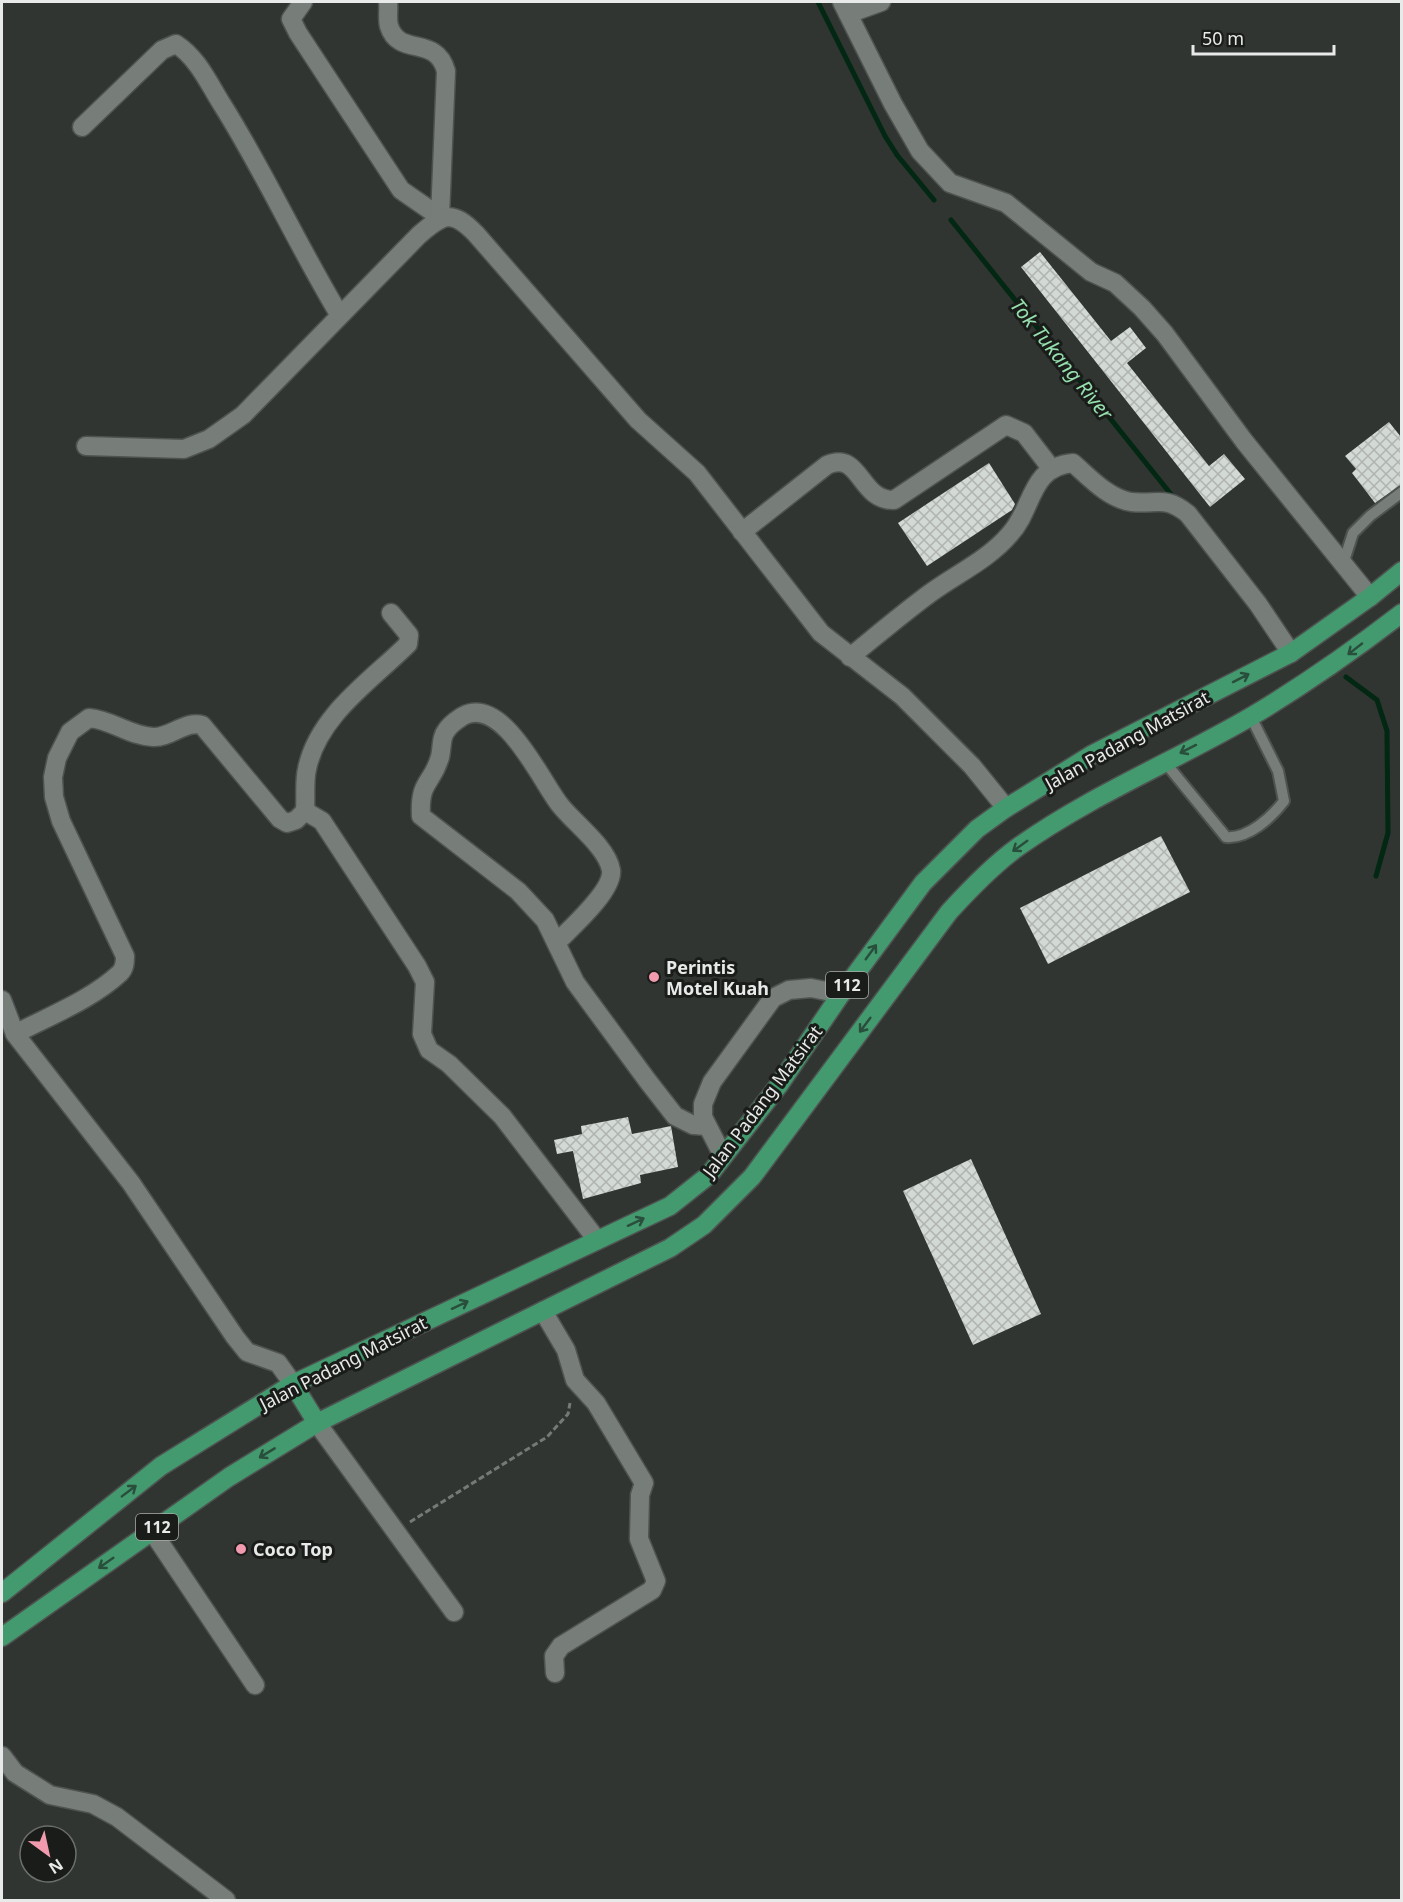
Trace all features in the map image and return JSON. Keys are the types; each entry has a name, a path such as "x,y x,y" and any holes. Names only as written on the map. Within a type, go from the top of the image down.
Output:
{"main road":[{"name":"Jalan Padang Matsirat","path":"2,1593 161,1466 293,1384 677,1201 709,1175 779,1085 841,994 923,883 952,851 1006,808 1093,754 1290,653 1370,597 1401,571"},
{"name":"Jalan Padang Matsirat","path":"2,1637 229,1477 317,1423 670,1248 705,1225 752,1177 942,922 969,890 1017,847 1064,816 1164,761 1251,717 1347,656 1401,613"},
{"path":"293,1384 317,1423"}],"street":[{"path":"303,2 291,19 298,33 401,190 440,217 453,217 470,228 638,420 697,473 821,633 902,696 972,766 1006,808"},
{"path":"86,446 174,449 184,448 208,439 243,415 285,374 339,314 440,217 446,71 441,56 436,51 410,46 398,39 389,26 388,2"},
{"path":"881,2 845,8 906,128 932,164 950,183 1006,203 1091,272 1115,283 1142,308 1166,334 1244,441 1370,597"},
{"path":"82,127 162,50 176,44 184,49 195,60 234,124 339,314"},
{"path":"742,532 827,465 838,460 846,461 875,494 885,500 894,500 1006,425 1024,433 1051,468"},
{"path":"850,657 931,593 1002,543 1017,525 1031,495 1051,468 1073,463 1104,490 1129,502 1166,500 1175,503 1188,514 1258,604 1290,653"},
{"path":"15,1034 80,1000 121,972 125,964 125,956 61,821 54,797 53,777 57,758 70,732 89,718 105,720 138,735 155,738 197,723 202,725 280,819 287,823 296,820 305,810 307,770 324,729 354,693 408,644 409,635 390,613"},
{"path":"557,942 597,900 609,883 611,870 596,845 560,805 517,741 497,719 482,713 469,714 455,721 445,732 437,766 420,795 421,816 518,891 545,920 575,982 675,1116 693,1125 707,1126"},
{"path":"305,810 322,822 417,966 425,982 422,1034 429,1050 449,1064 502,1116 597,1240"},
{"path":"723,1156 703,1117 703,1104 711,1083 773,999 789,990 811,988 841,994"},
{"path":"2,1000 15,1034 131,1184 235,1338 247,1352 278,1363 293,1384"},
{"path":"543,1311 566,1350 576,1380 596,1403 644,1483 640,1495 639,1539 641,1549 656,1581 652,1590 645,1595 561,1646 554,1656 555,1673"},
{"path":"317,1423 454,1612"},
{"path":"152,1531 255,1685"},
{"path":"2,1756 15,1773 50,1795 93,1804 117,1817 226,1900"}],"lane":[{"path":"1343,564 1353,533 1370,516 1401,492"},
{"path":"1164,761 1226,837 1235,838 1247,833 1275,814 1284,801 1278,771 1251,717"}],"path":[{"path":"396,1531 547,1437 568,1414 576,1380"}],"building":[{"path":"1040,252 1111,341 1130,327 1146,348 1127,363 1209,466 1224,454 1245,479 1210,507 1021,267"},
{"path":"1389,422 1401,437 1401,485 1375,503 1352,473 1356,469 1345,456"},
{"path":"989,463 1015,504 1012,510 927,566 898,523"},
{"path":"1161,836 1190,892 1048,964 1020,908"},
{"path":"628,1117 632,1134 671,1126 678,1167 640,1175 641,1183 583,1199 573,1151 557,1154 554,1140 582,1134 581,1126"},
{"path":"971,1159 1041,1314 973,1345 903,1191"}],"waterway":[{"name":"Tok Tukang River","path":"818,2 885,136 897,155 934,200"},
{"name":"Tok Tukang River","path":"951,220 1174,498"},
{"name":"Tok Tukang River","path":"1346,677 1377,700 1387,731 1388,833 1376,876"}],"place":[{"name":"Perintis Motel Kuah","path":"654,977"},
{"name":"Coco Top","path":"241,1549"}]}
